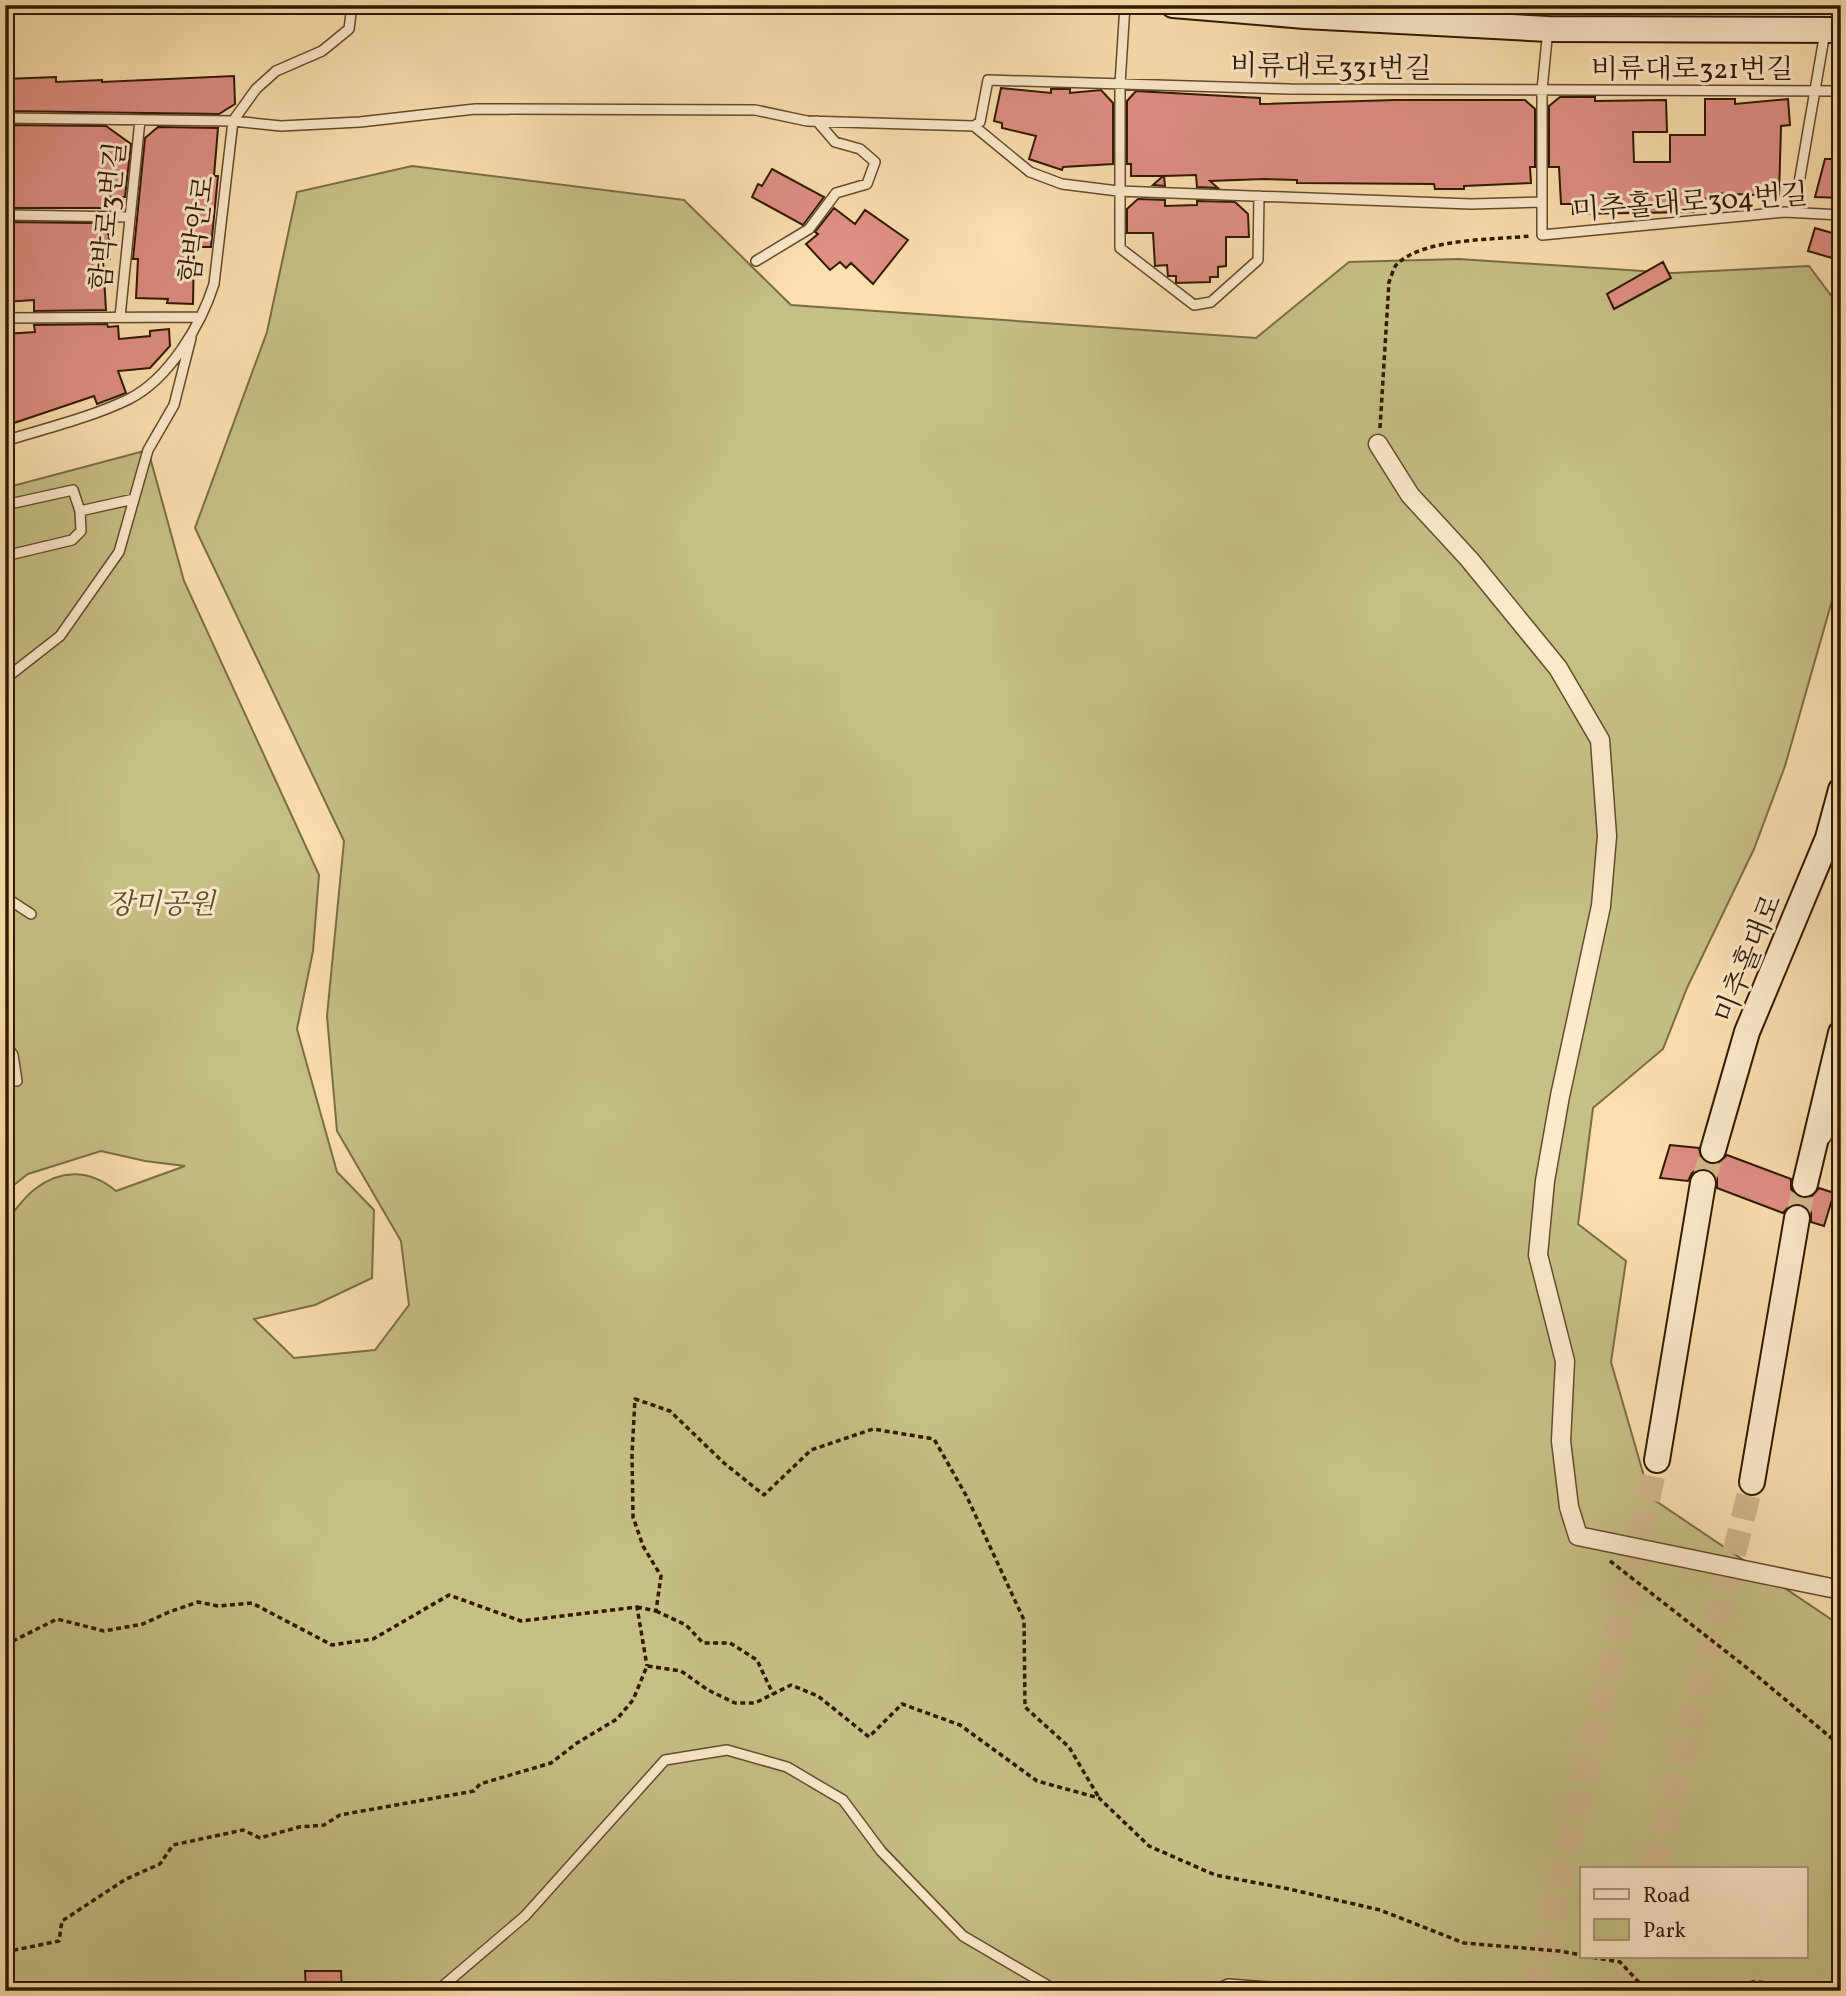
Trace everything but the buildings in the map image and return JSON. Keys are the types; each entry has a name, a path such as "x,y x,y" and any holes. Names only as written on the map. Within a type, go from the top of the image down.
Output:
{"main road":[{"path":"1173,5 1305,16 1548,29 1833,30"},
{"name":"미추홀대로","path":"1713,1150 1747,1032 1828,838 1841,790"},
{"path":"1806,1176 1841,1032"},
{"path":"1657,1460 1703,1183"},
{"path":"1752,1482 1797,1218"}],"street":[{"path":"1378,444 1410,495 1469,559 1558,668 1600,740 1608,836 1601,906 1560,1096 1545,1181 1538,1255 1565,1361 1561,1441 1569,1507 1578,1536 1841,1590"}],"lane":[{"name":"함박안로","path":"5,441 93,414 130,398 148,386 170,362 194,330 214,284 233,121 256,89 276,71 322,51 349,29 352,5"},
{"path":"1125,5 1120,84 1120,248 1194,305 1211,302 1258,260 1259,196"},
{"path":"1542,235 1542,90 1548,29"},
{"path":"1794,212 1814,91 1833,30"},
{"name":"비류대로331번길","path":"974,126 980,122 988,80 1290,89 1542,90"},
{"name":"비류대로321번길","path":"1542,90 1841,91"},
{"name":"함박로3번길","path":"5,118 233,121 281,126 360,122 475,109 755,110 817,121 974,126"},
{"name":"함박로3번길","path":"120,317 140,120"},
{"path":"756,261 809,229 836,193 867,184 875,162 860,149 835,142 817,121"},
{"path":"974,126 1030,172 1062,184 1118,191 1471,204 1542,202"},
{"name":"미추홀대로304번길","path":"1542,235 1794,212 1841,215"},
{"path":"5,215 130,217"},
{"path":"5,318 200,317"},
{"path":"5,679 60,636 119,552 148,450 174,405 194,330"},
{"path":"5,505 73,490 80,511 81,531 72,540 5,556"},
{"path":"80,511 134,499"},
{"path":"5,897 31,914"},
{"path":"5,1044 13,1055 17,1081"},
{"path":"1806,1176 1841,1114"},
{"path":"437,1991 524,1916 665,1760 727,1749 787,1767 843,1800 881,1851 963,1936 1057,1991"},
{"path":"1212,1991 1228,1984 1320,1991"}],"path":[{"path":"1378,444 1390,282 1396,265 1413,253 1434,246 1542,235"},
{"path":"656,1611 661,1576 643,1546 633,1517 635,1399 670,1411 724,1463 764,1495 811,1450 873,1429 934,1439 967,1497 1024,1620 1025,1707 1069,1747 1099,1798 1149,1846 1214,1875 1380,1910 1464,1943 1559,1951 1580,1955"},
{"path":"1578,1536 1751,1671 1841,1746"},
{"path":"5,1645 57,1619 104,1631 143,1624 198,1602 218,1605 252,1602 332,1645 373,1639 449,1595 521,1621 637,1607 656,1611 686,1625 703,1643 730,1643 757,1660 773,1694"},
{"path":"5,1952 59,1941 62,1921 126,1879 160,1864 173,1845 243,1829 260,1838 299,1827 324,1825 340,1815 474,1790 480,1784 551,1763 577,1743 617,1719 633,1700 647,1666 637,1607"},
{"path":"647,1666 681,1671 708,1690 735,1703 755,1703 791,1685 818,1696 869,1737 902,1704 960,1725 1037,1780 1099,1798"},
{"path":"1595,1958 1619,1962 1647,1991"},
{"path":"1717,1991 1753,1982 1805,1985 1841,1983"}],"green space":[{"name":"장미공원","path":"412,166 684,200 791,305 1256,338 1349,262 1459,259 1673,273 1809,266 1841,309 1841,569 1785,766 1754,849 1687,988 1663,1049 1593,1108 1578,1224 1626,1261 1611,1362 1650,1497 1841,1626 1841,1991 5,1991 5,1222 31,1192 56,1177 76,1174 87,1176 116,1191 185,1166 145,1161 101,1151 28,1174 5,1192 5,488 148,450 184,581 319,875 313,951 297,1029 337,1172 374,1210 372,1278 315,1305 254,1319 294,1358 375,1350 409,1305 401,1241 337,1131 327,1016 344,841 195,528 267,332 297,192"}],"tunnel":[{"path":"1703,1183 1713,1150"},
{"path":"1797,1218 1805,1184"},
{"path":"1535,1991 1657,1460"},
{"path":"1654,1867 1752,1482"},
{"path":"1622,1991 1630,1958"}]}
